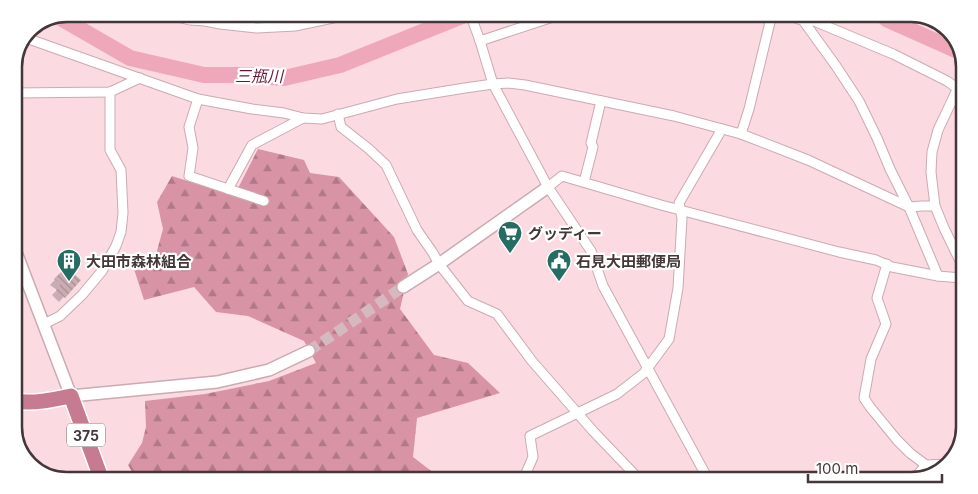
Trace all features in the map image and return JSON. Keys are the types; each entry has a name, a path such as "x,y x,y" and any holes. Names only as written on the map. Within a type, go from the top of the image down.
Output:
{"highway":[{"path":"23,402 47,401 71,396"},
{"name":"375","path":"71,396 99,472"}],"street":[{"path":"210,22 257,28 295,26 316,22"},
{"path":"473,22 493,84 548,187 591,251 602,286 704,472"},
{"path":"480,41 538,22"},
{"path":"740,134 749,110 770,22"},
{"path":"802,22 836,66 859,101 909,207 938,276"},
{"path":"816,22 893,54 955,83"},
{"path":"32,40 198,99 243,108 284,113 303,118 322,118 434,92 493,84 525,85 674,116 740,134 808,160 909,207 935,206"},
{"path":"23,93 110,92 140,78"},
{"path":"44,324 60,316 102,271 116,246 121,232 123,213 121,170 110,150 110,92"},
{"path":"955,97 938,130 932,152 931,172 935,206 956,252"},
{"path":"198,99 189,127 193,148 189,176 264,201"},
{"path":"584,182 593,147 590,143 601,101"},
{"path":"338,114 341,127 370,149 386,165 418,230 434,253 439,264 468,301 497,314 532,361 593,431 632,472"},
{"path":"228,189 252,145 303,118"},
{"path":"527,472 534,457 530,436 617,394 644,373 669,339 678,288 682,218 679,203 722,129"},
{"path":"403,287 439,264 562,176 681,210 876,260 892,267 956,278"},
{"path":"887,264 877,298 886,324 870,358 864,398 897,440 910,453 926,465 934,465"},
{"path":"23,270 71,396 217,382 269,370 309,351"},
{"path":"922,470 926,465"}],"green space":[{"path":"258,149 304,160 310,173 339,177 394,237 408,274 400,309 434,355 468,363 500,393 417,418 413,457 432,472 132,472 128,465 142,443 146,427 145,401 205,394 269,381 316,363 304,341 248,316 216,312 194,287 144,300 133,266 155,258 163,229 157,202 172,176 234,196"}],"building":[{"name":"大田市森林組合","path":"66,267 81,280 65,298 56,290 61,284 54,279"}],"waterway":[{"name":"三瓶川","path":"68,22 130,58 204,75 250,75 284,78 340,65 447,22"},
{"name":"三瓶川","path":"893,22 951,48"}],"tunnel":[{"path":"309,351 403,287"}],"place":[{"name":"グッディー","path":"510,254"},
{"name":"大田市森林組合","path":"69,282"},
{"name":"石見大田郵便局","path":"559,282"}]}
